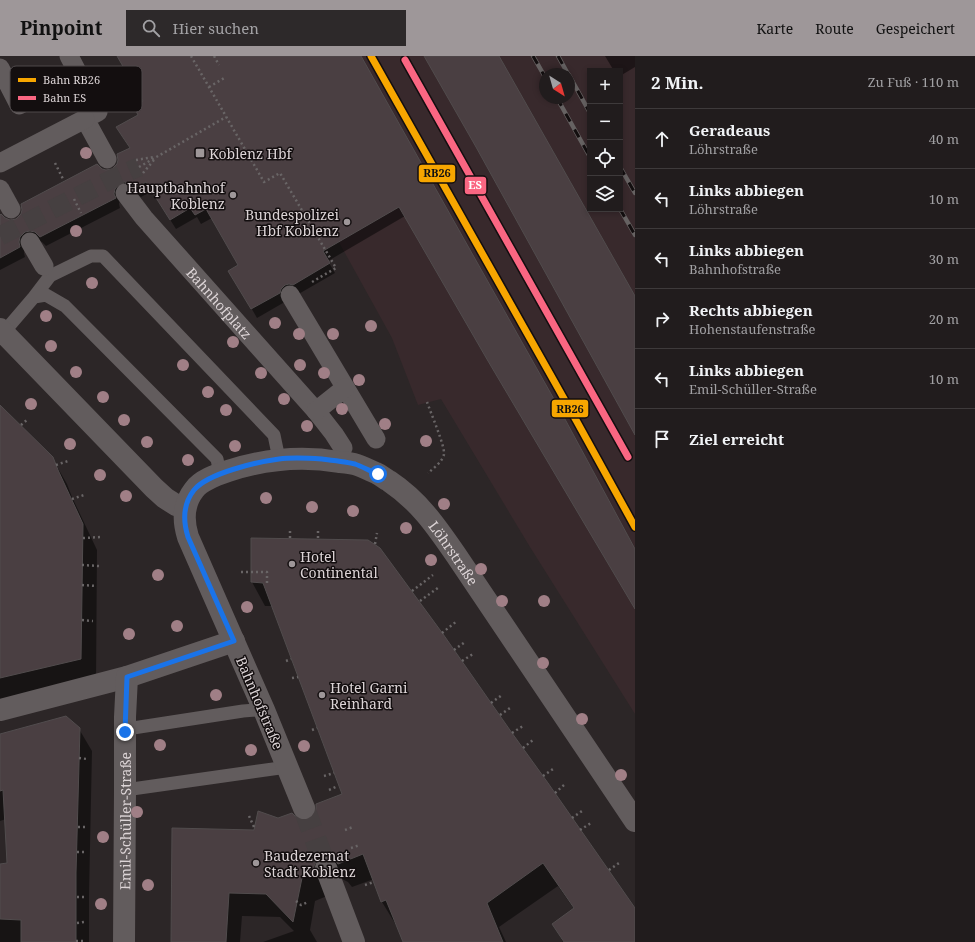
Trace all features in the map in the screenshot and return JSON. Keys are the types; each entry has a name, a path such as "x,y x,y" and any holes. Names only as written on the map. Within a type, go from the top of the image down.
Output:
{"street":[{"path":"69,56 74,66"},
{"path":"0,68 10,87"},
{"path":"0,163 48,147 85,119 98,112"},
{"path":"85,119 107,159"},
{"path":"0,189 11,209"},
{"name":"Bahnhofplatz","path":"125,193 144,218 316,411 343,448"},
{"path":"30,242 44,266"},
{"path":"290,295 376,439"},
{"path":"2,330 154,488 165,498 176,505 185,508"},
{"path":"316,411 345,388"},
{"name":"Löhrstraße","path":"185,508 194,490 200,484 220,474 279,459 322,459 354,464 378,474 398,487 416,502 456,555 635,821"},
{"name":"Bahnhofstraße","path":"185,508 185,526 188,537 264,710 304,808"},
{"path":"0,710 127,677 234,641"},
{"name":"Emil-Schüller-Straße","path":"124,942 125,732 127,677"},
{"path":"326,868 354,942"}],"lane":[{"path":"2,330 34,297 50,276 91,256 102,256 274,435 279,459"},
{"path":"34,297 46,295 65,306 217,459 220,474"},
{"path":"125,732 133,728 243,710 264,710"},
{"path":"125,790 287,767"}],"path":[{"path":"191,56 264,182 280,173 336,268 290,295"},
{"path":"214,56 219,65"},
{"path":"209,87 226,77"},
{"path":"139,167 226,117"},
{"path":"48,147 63,179"},
{"path":"136,160 156,157"},
{"path":"143,173 156,157"},
{"path":"74,199 81,213"},
{"path":"427,402 442,442 444,453 439,464 428,473"},
{"path":"21,425 28,419"},
{"path":"56,465 68,461"},
{"path":"72,499 84,495"},
{"path":"290,530 290,538"},
{"path":"318,531 318,539"},
{"path":"375,544 377,533"},
{"path":"83,538 102,537"},
{"path":"82,564 99,566"},
{"path":"241,572 267,572 267,583"},
{"path":"412,591 433,575"},
{"path":"82,585 97,586"},
{"path":"420,601 439,587"},
{"path":"82,620 93,621"},
{"path":"442,633 457,622"},
{"path":"454,650 465,642"},
{"path":"462,661 472,654"},
{"path":"286,661 292,659"},
{"path":"292,678 298,677"},
{"path":"491,703 502,695"},
{"path":"500,715 510,708"},
{"path":"512,733 523,726"},
{"path":"312,730 317,728"},
{"path":"523,748 533,740"},
{"path":"79,758 87,759"},
{"path":"543,776 553,769"},
{"path":"324,776 334,773"},
{"path":"555,792 564,785"},
{"path":"329,790 338,786"},
{"path":"572,818 582,811"},
{"path":"249,816 254,827"},
{"path":"580,830 591,823"},
{"path":"78,827 85,827"},
{"path":"345,830 353,827"},
{"path":"351,848 360,845"},
{"path":"77,852 85,852"},
{"path":"608,870 619,863"},
{"path":"365,886 374,882"},
{"path":"77,897 84,897"},
{"path":"296,900 301,904 308,902"},
{"path":"77,923 84,922"},
{"path":"76,941 84,942"}],"shaded area":[{"path":"232,56 635,56 635,714 530,547 441,399 418,405 392,338 335,235"}],"building":[{"path":"117,56 361,56 559,408 635,549 635,609 488,361 399,207 323,251 330,263 293,285 285,285 281,289 280,293 251,309 228,271 238,265 206,209 195,215 190,208 170,220 146,182 135,188 129,183 124,182 119,184 115,189 114,194 116,198 40,237 35,232 25,232 20,237 20,247 0,258 1,214 10,220 16,219 21,214 21,204 97,164 102,169 112,169 117,164 117,154 130,148 116,127 138,115 136,112 142,112 142,66 123,66"},
{"path":"424,56 499,56 635,296 635,435"},
{"path":"0,405 53,457 83,524 81,659 0,678"},
{"path":"251,538 368,540 380,548 443,634 635,908 635,942 564,942 552,924 574,908 543,863 487,903 503,942 403,942 386,900 381,902 363,854 338,864 334,859 328,856 322,856 317,860 314,866 314,873 302,878 293,922 266,894 229,893 226,942 171,942 172,828 254,830 258,811 278,818 292,813 297,818 308,820 314,815 316,804 342,794 263,583 251,582"},
{"path":"66,716 80,728 76,873 76,942 21,942 21,920 0,919 0,864 7,863 3,790 0,791 0,734"}],"tunnel":[{"path":"0,236 116,177 139,167"},
{"path":"304,808 326,868"}],"railway":[{"path":"533,56 540,68"},
{"path":"558,56 565,68"},
{"path":"575,86 587,108"},
{"path":"560,104 587,152"},
{"path":"623,172 635,193"},
{"path":"622,212 635,235"}],"rail line":[{"name":"RB26","path":"371,56 635,527"},
{"name":"ES","path":"405,60 628,457"}],"place":[{"name":"Koblenz Hbf","path":"200,153"},
{"name":"Hauptbahnhof Koblenz","path":"233,195"},
{"name":"Bundespolizei Hbf Koblenz","path":"347,222"},
{"name":"Hotel Continental","path":"292,564"},
{"name":"Hotel Garni Reinhard","path":"322,695"},
{"name":"Baudezernat Stadt Koblenz","path":"256,863"}],"route":[{"path":"125,732 127,677 234,641 188,537 185,526 185,508 194,490 208,479 220,474 279,459 322,459 354,464 378,474"}]}
